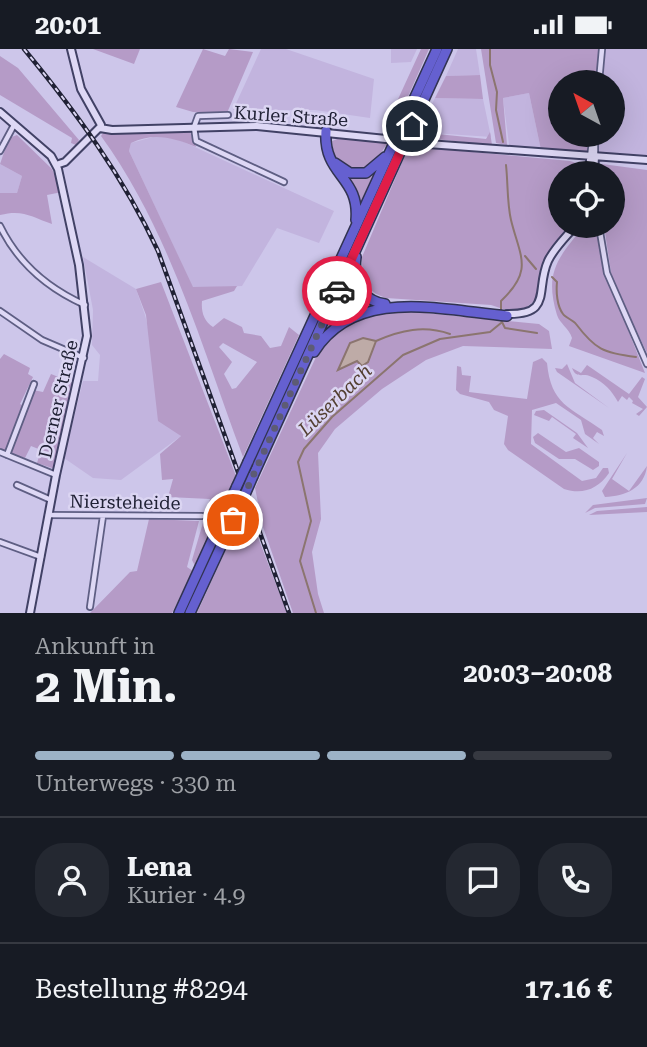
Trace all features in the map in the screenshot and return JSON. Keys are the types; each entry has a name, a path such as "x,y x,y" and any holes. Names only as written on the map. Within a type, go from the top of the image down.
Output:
{"highway":[{"path":"329,131 332,157 338,166 350,173 366,173 374,169 437,49"},
{"path":"190,613 447,49"},
{"path":"329,131 325,148 329,162 354,193 356,227"},
{"path":"179,613 356,227 389,143"},
{"path":"356,249 356,279 363,293 373,301 492,314"},
{"path":"292,390 327,335 358,313 383,307 507,315"}],"main road":[{"path":"0,113 53,163 65,160 75,151 101,126 81,89 71,49"},
{"name":"Kurler Straße","path":"101,126 116,129 257,126 329,131 389,143 647,160"},
{"name":"Derner Straße","path":"61,180 65,160"},
{"name":"Derner Straße","path":"30,613 56,475 84,358 86,305 61,180 53,163"},
{"path":"507,315 532,310 538,304 548,261 566,238"}],"street":[{"path":"600,70 602,49"},
{"path":"228,115 200,115 194,127 198,143 284,182"},
{"path":"0,151 14,125"},
{"path":"592,157 593,147"},
{"path":"0,226 12,248 37,276 54,289 86,305"},
{"path":"601,238 607,273 647,364"},
{"path":"0,311 42,340 84,358"},
{"path":"34,384 2,455 56,475"},
{"path":"17,485 51,500"},
{"name":"Niersteheide","path":"48,515 202,516"},
{"path":"90,607 103,516"},
{"path":"0,542 41,557"}],"shaded area":[{"path":"93,49 140,49 134,64"},
{"path":"203,49 225,56 229,49 253,52 227,113 193,112 176,107"},
{"path":"261,49 286,49 374,79 370,118 315,110 233,110"},
{"path":"391,49 417,49 411,62 391,63"},
{"path":"421,49 429,49 391,135 388,135 392,125 388,121"},
{"path":"458,49 476,49 480,75 446,76"},
{"path":"481,49 602,49 599,70 548,70 548,147 589,147 588,153 541,150 529,93 503,98 507,145 496,143"},
{"path":"602,49 647,49 647,156 598,153 598,147 625,147 625,70 599,70"},
{"path":"0,56 18,68 79,140 76,145 71,143 72,138 0,95"},
{"path":"480,75 483,99 435,98 446,76"},
{"path":"529,93 541,150 510,152 503,98"},
{"path":"435,98 483,99 491,137 418,132"},
{"path":"190,132 196,147 156,137 131,143 129,151 193,287 237,286 234,291 202,301 205,319 213,327 224,318 242,327 244,333 261,336 270,348 281,346 289,327 299,335 243,457 165,251 147,211 101,136 103,133","holes":["223,343 257,362 236,388 232,389 224,374 232,362 219,347"]},
{"path":"418,132 486,139 490,132 492,145 416,137"},
{"path":"17,135 52,169 62,192 47,195 52,224 21,213 0,215 0,193 17,193 22,176 0,164 9,138"},
{"path":"153,137 173,137 334,211 319,243 277,228 242,286 193,288 129,151 131,143"},
{"path":"340,138 388,142 372,167 352,171 334,155 332,141"},
{"path":"409,146 570,161 548,161 548,238 560,238 543,264 539,297 523,310 491,305 386,298 373,292 366,283 362,257"},
{"path":"0,164 22,176 17,193 0,193"},
{"path":"625,167 647,170 647,353 612,279 606,238 625,238"},
{"path":"337,170 373,174 359,207"},
{"path":"574,238 599,238 606,274 645,373 569,346 572,338 558,318 552,287 556,266"},
{"path":"83,257 136,289 145,315 172,427 181,436 121,480 93,478 64,458 83,381 98,381 100,355 92,345 93,310"},
{"path":"352,271 353,276 379,305 348,315 323,336"},
{"path":"161,282 236,476 195,566 192,560 210,499 168,497 173,479 162,480 160,454 181,436 158,421 146,315 136,289"},
{"path":"394,310 539,324 549,331 552,349 463,346 426,360 382,389 335,429 318,453 321,519 312,552 318,594 324,613 293,613 263,527 255,488 316,357 324,346 349,324"},
{"path":"363,338 376,341 368,362 362,366 357,361 338,370 350,343"},
{"path":"4,354 30,368 28,374 33,377 20,404 22,405 5,452 0,449 0,359"},
{"path":"542,358 547,363 549,377 558,397 602,430 604,436 597,432 593,438 599,444 585,434 581,420 556,403 532,410 531,444 582,481 596,478 603,468 608,468 609,473 605,479 590,489 564,489 508,450 504,444 508,416 494,410 489,402 460,394 456,390 457,366 461,367 462,375 471,376 469,392 527,399 533,362"},
{"path":"567,364 575,383 609,408 557,372 555,368 562,369"},
{"path":"587,365 629,394 642,377 645,379 638,397 647,407 639,416 636,414 643,409 632,403 629,397 627,400 622,396 618,402 600,381 578,375 572,368 581,373"},
{"path":"51,374 76,384 55,469 37,463 41,450 31,446 25,458 10,453 33,390 43,392"},
{"path":"544,410 577,433 588,448 573,438 576,434 552,417 549,421 534,415 536,411"},
{"path":"538,433 566,452 579,448 599,462 599,466 593,470 575,459 559,459 535,443 533,437"},
{"path":"627,453 612,479 629,491 647,466 642,480 638,486 626,493 605,497 602,491"},
{"path":"647,498 645,504 595,508 585,513 593,505"},
{"path":"246,506 287,613 197,613"},
{"path":"647,507 647,512 589,515 597,511"},
{"path":"149,519 199,521 187,567 193,571 172,613 90,613 130,572 137,571"}],"waterway":[{"name":"Lüserbach","path":"490,49 490,65 497,92 496,110 503,142"},
{"path":"501,312 501,301 518,280 522,263 510,213 506,165"},
{"path":"525,256 536,269"},
{"path":"552,277 557,282 557,299 561,311 589,339 615,354 636,357"},
{"path":"500,318 505,328 537,333"},
{"name":"Lüserbach","path":"316,613 300,561 311,521 298,462 304,449 332,417 403,355 440,339 490,332 501,323"},
{"path":"376,341 413,330 450,334"}],"railway":[{"path":"24,49 97,145 130,197 158,251 289,613"}],"way so far":[{"path":"233,520 337,291"}],"route":[{"path":"337,291 412,126"}]}
